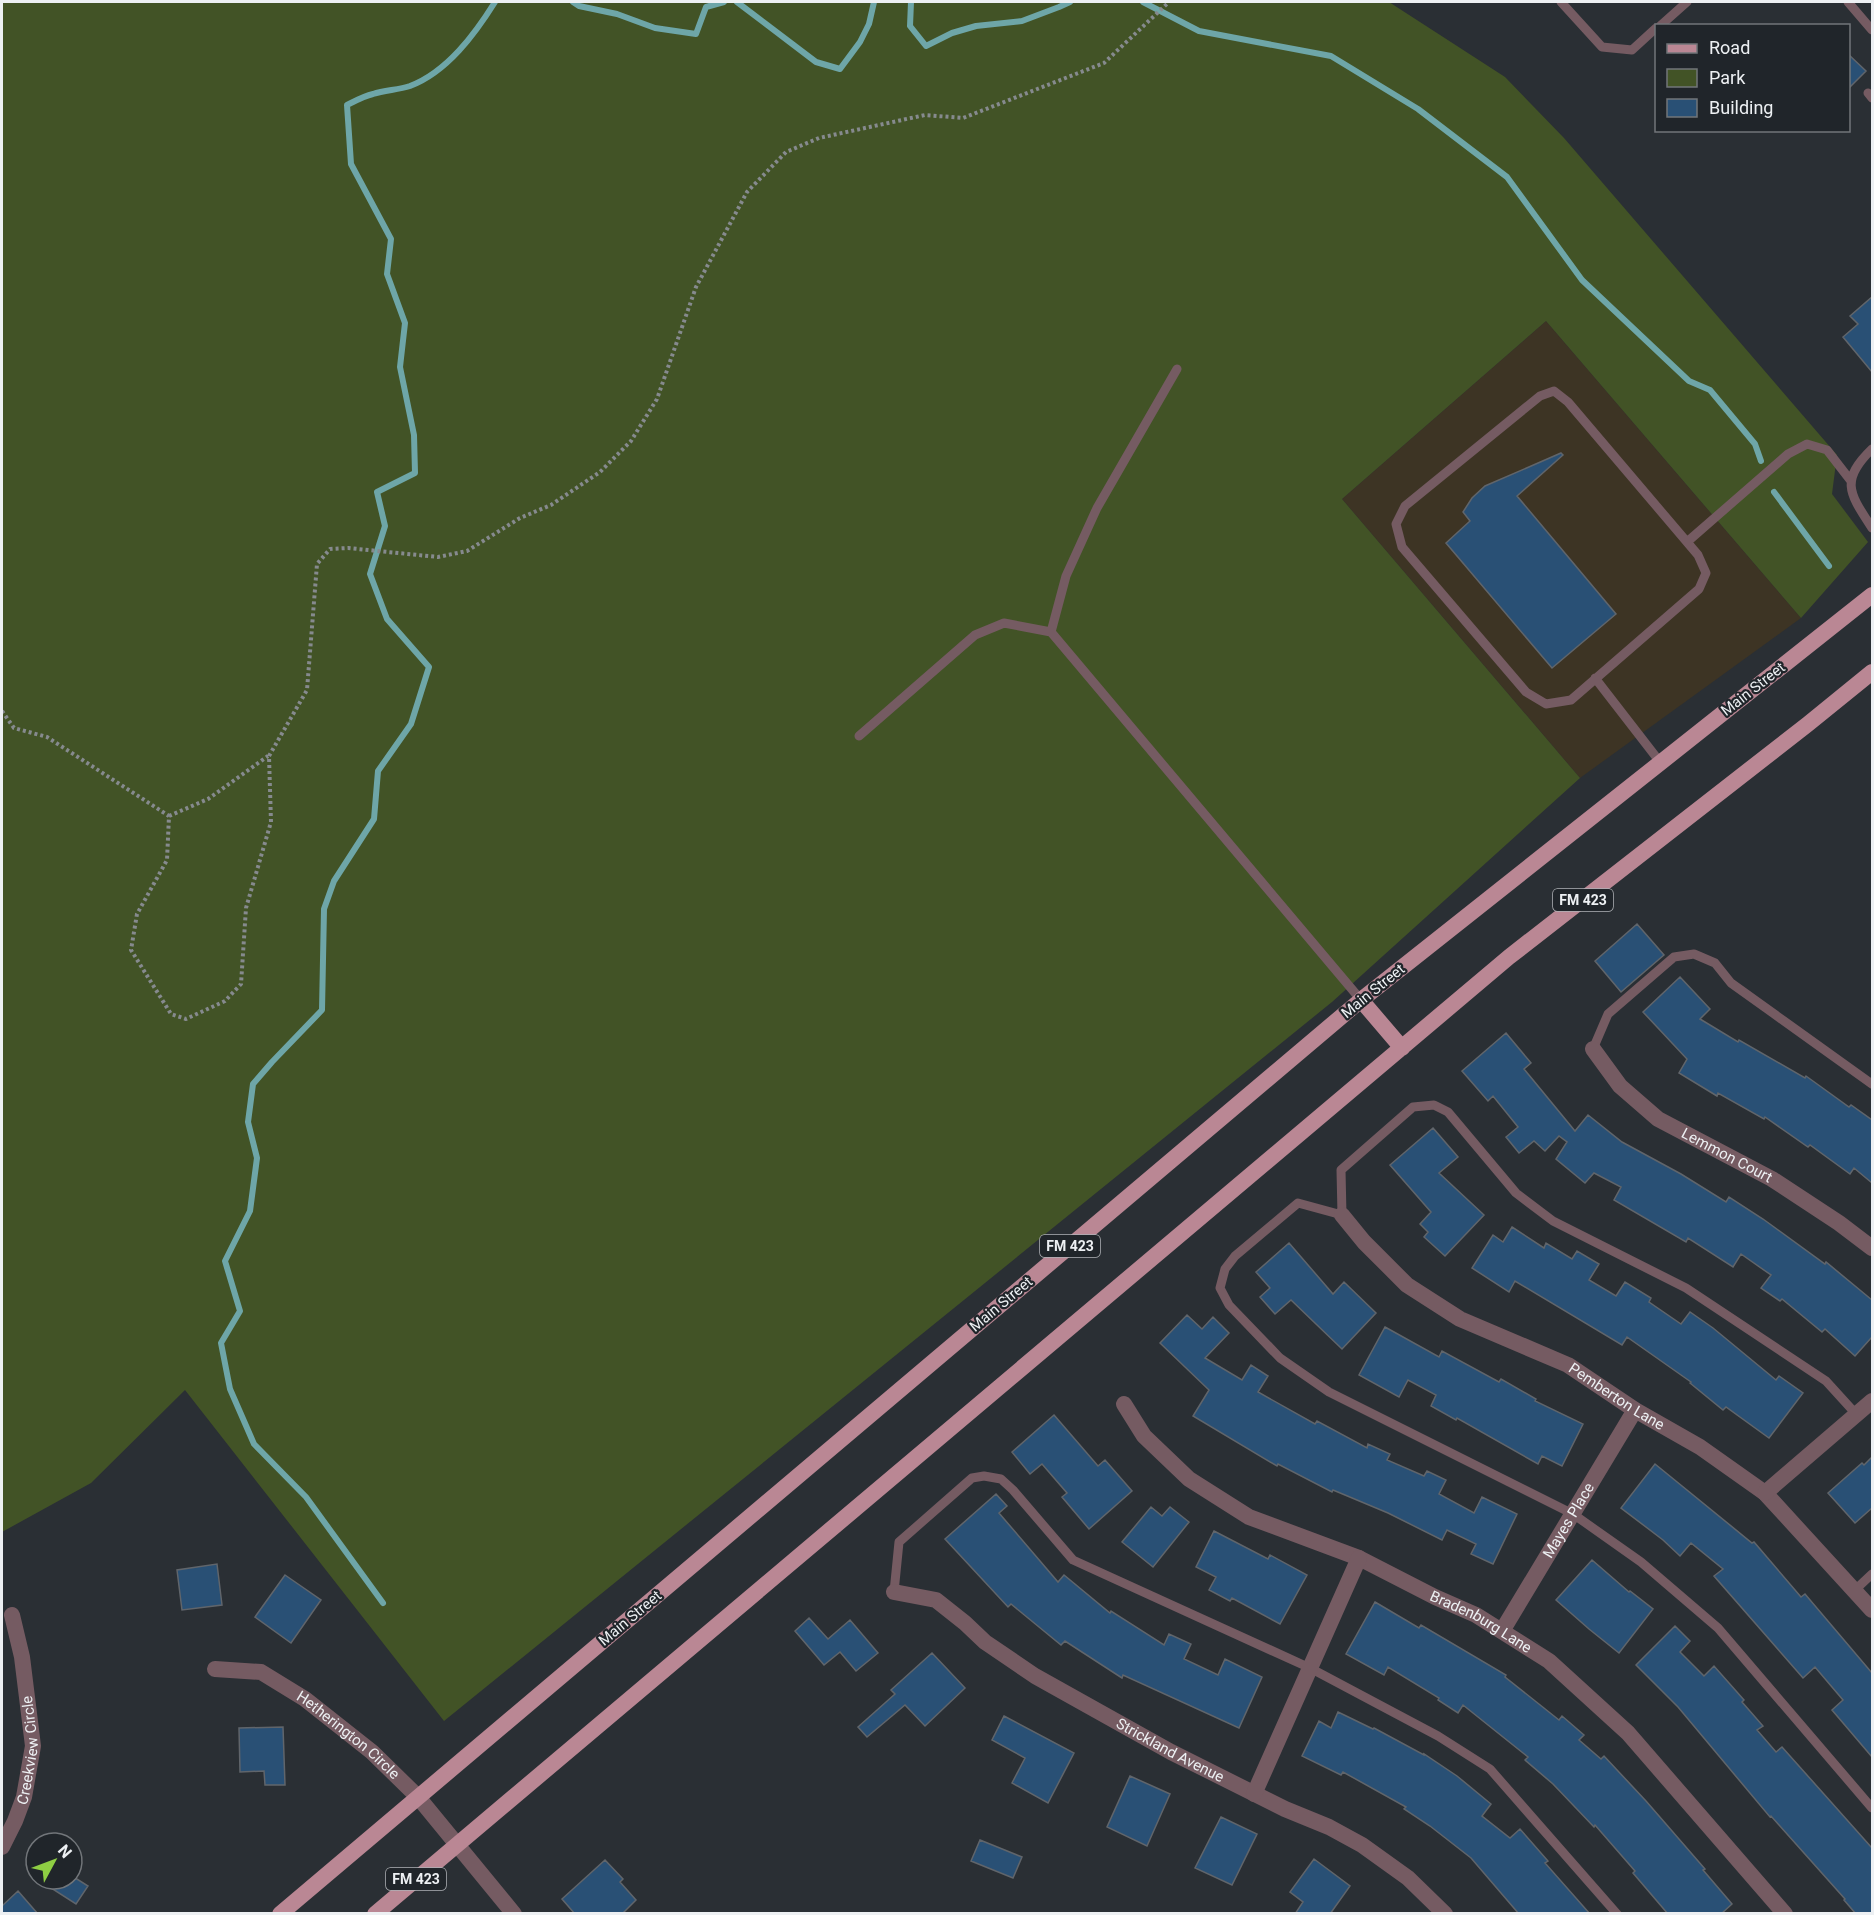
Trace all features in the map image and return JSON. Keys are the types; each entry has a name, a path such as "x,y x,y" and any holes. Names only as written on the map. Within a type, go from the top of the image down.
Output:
{"main road":[{"name":"Main Street","path":"280,1914 1361,1000 1872,595"},
{"name":"FM 423","path":"375,1914 1509,957 1809,724 1872,672"},
{"path":"1361,1000 1402,1048"}],"street":[{"name":"Lemmon Court","path":"1593,1049 1620,1086 1658,1119 1772,1179 1839,1223 1872,1248"},
{"name":"Pemberton Lane","path":"1342,1215 1364,1242 1407,1285 1460,1319 1568,1365 1635,1410 1700,1447 1764,1493 1872,1610"},
{"path":"1764,1493 1872,1401"},
{"name":"Bradenburg Lane","path":"1124,1404 1144,1436 1189,1479 1249,1517 1359,1558 1435,1598 1476,1615 1549,1661 1628,1733 1785,1914"},
{"name":"Mayes Place","path":"1502,1631 1635,1410"},
{"path":"1254,1794 1359,1558"},
{"name":"Strickland Avenue","path":"894,1592 936,1600 985,1642 1035,1676 1171,1752 1362,1845 1408,1878 1445,1914"},
{"name":"Creekview Circle","path":"2,1847 24,1797 33,1746 22,1657 12,1615"},
{"name":"Hetherington Circle","path":"215,1670 261,1672 305,1699 372,1752 418,1797 514,1914"}],"lane":[{"path":"1561,2 1602,47 1632,50 1655,30"},
{"path":"1661,24 1687,2"},
{"path":"1848,2 1872,30"},
{"path":"1051,632 1066,576 1097,508 1177,369"},
{"path":"1554,391 1568,402 1687,542 1698,555 1706,573 1699,589 1571,700 1546,704 1526,692 1402,547 1396,524 1405,506 1540,396 1554,391"},
{"path":"1687,542 1788,454 1807,444 1827,450 1851,481 1854,500 1872,528"},
{"path":"1851,481 1860,462 1872,449"},
{"path":"859,736 975,635 1004,623 1051,632 1361,1000"},
{"path":"1596,678 1660,762"},
{"path":"1593,1049 1608,1014 1674,957 1694,954 1715,963 1731,983 1872,1084"},
{"path":"1856,1414 1826,1381 1686,1288 1553,1221 1515,1193 1449,1112 1434,1105 1413,1107 1341,1170 1342,1215 1298,1203 1235,1256 1225,1269 1220,1288 1229,1305 1280,1358 1329,1392 1573,1514 1641,1562 1718,1628 1872,1808"},
{"path":"894,1592 899,1542 972,1478 984,1476 1001,1479 1014,1490 1073,1560 1310,1668 1438,1736 1490,1769 1617,1914"},
{"path":"1855,1590 1872,1574"}],"path":[{"path":"169,816 208,799 269,756 307,690 317,564 330,549 348,548 438,557 467,551 520,518 551,505 600,472 631,441 657,399 696,287 747,192 786,152 819,138 925,115 963,118 1104,63 1169,2"},
{"path":"2,711 14,728 47,737 89,762 169,816"},
{"path":"169,816 167,860 137,914 131,951 171,1014 186,1019 225,1001 241,984 246,908 271,822 269,756"}],"shaded area":[{"path":"1546,321 1801,618 1580,778 1342,499"}],"green space":[{"path":"2,2 1389,2 1505,77 1564,138 1837,455 1832,494 1868,542 1801,618 1546,321 1342,499 1580,778 1332,1002 444,1721 185,1390 91,1483 2,1532"}],"building":[{"path":"1850,56 1866,71 1850,87"},
{"path":"1872,297 1872,372 1843,337 1858,324 1850,316"},
{"path":"1561,453 1563,455 1517,496 1616,614 1552,668 1446,543 1470,521 1463,512 1472,498 1485,486"},
{"path":"1637,924 1664,955 1621,992 1595,961"},
{"path":"1680,977 1710,1009 1700,1019 1738,1042 1739,1040 1805,1078 1806,1076 1849,1107 1851,1105 1872,1120 1872,1183 1854,1168 1850,1174 1810,1145 1808,1147 1765,1117 1764,1119 1718,1093 1717,1096 1679,1073 1687,1059 1643,1012"},
{"path":"1506,1033 1531,1063 1524,1069 1575,1131 1588,1115 1622,1142 1726,1202 1729,1197 1825,1264 1826,1262 1872,1300 1872,1337 1855,1356 1825,1329 1822,1332 1782,1299 1780,1301 1761,1288 1771,1275 1741,1254 1733,1267 1688,1238 1686,1242 1614,1200 1621,1187 1594,1173 1585,1183 1556,1159 1567,1142 1559,1136 1545,1151 1534,1141 1519,1153 1506,1137 1518,1127 1493,1096 1488,1101 1462,1071"},
{"path":"1433,1128 1458,1157 1439,1173 1484,1215 1445,1256 1424,1237 1428,1232 1420,1224 1431,1212 1390,1165"},
{"path":"1512,1227 1544,1248 1546,1243 1572,1259 1577,1251 1599,1264 1589,1280 1616,1296 1625,1282 1651,1298 1649,1302 1681,1324 1690,1312 1776,1380 1779,1376 1803,1393 1769,1438 1726,1407 1723,1410 1691,1382 1627,1337 1622,1345 1515,1281 1509,1292 1472,1268 1493,1235 1503,1242"},
{"path":"1289,1243 1333,1294 1344,1282 1376,1313 1342,1349 1291,1300 1275,1314 1260,1297 1270,1288 1256,1272"},
{"path":"1187,1315 1202,1329 1213,1317 1229,1333 1205,1358 1242,1380 1251,1365 1268,1376 1258,1392 1315,1424 1317,1421 1367,1448 1368,1444 1390,1454 1387,1460 1424,1476 1427,1471 1446,1480 1439,1494 1474,1513 1482,1497 1517,1514 1493,1564 1471,1554 1476,1544 1447,1530 1442,1540 1388,1513 1333,1490 1332,1492 1278,1464 1277,1466 1193,1416 1209,1390 1160,1343"},
{"path":"1385,1327 1439,1357 1442,1351 1499,1382 1501,1379 1536,1399 1535,1401 1583,1424 1562,1466 1542,1456 1538,1464 1457,1418 1456,1420 1431,1406 1436,1395 1408,1380 1399,1397 1359,1375"},
{"path":"1054,1415 1098,1466 1105,1460 1132,1491 1089,1529 1062,1497 1067,1493 1042,1464 1030,1474 1012,1452"},
{"path":"1872,1457 1872,1508 1855,1523 1828,1493"},
{"path":"1655,1464 1752,1543 1754,1542 1801,1597 1805,1594 1872,1673 1872,1757 1832,1710 1843,1700 1815,1667 1803,1678 1714,1576 1723,1569 1691,1543 1680,1556 1621,1508"},
{"path":"996,1494 1007,1506 999,1513 1058,1582 1064,1575 1110,1613 1111,1611 1164,1645 1169,1634 1191,1644 1184,1659 1218,1675 1225,1659 1262,1677 1239,1728 1123,1675 1122,1678 1065,1641 1061,1645 1011,1604 1008,1607 945,1539"},
{"path":"1151,1507 1162,1516 1170,1507 1189,1522 1153,1567 1122,1542"},
{"path":"1214,1531 1268,1559 1270,1555 1307,1575 1280,1624 1232,1598 1230,1601 1209,1590 1216,1577 1196,1567"},
{"path":"1592,1560 1653,1609 1619,1653 1556,1600"},
{"path":"217,1564 222,1605 182,1610 177,1570"},
{"path":"285,1575 321,1600 291,1643 255,1617"},
{"path":"1375,1602 1419,1628 1421,1625 1506,1675 1505,1677 1559,1720 1562,1716 1584,1735 1579,1740 1601,1759 1604,1756 1646,1801 1732,1904 1721,1914 1668,1914 1595,1825 1594,1827 1553,1784 1525,1760 1528,1757 1463,1705 1458,1713 1438,1700 1439,1698 1388,1667 1384,1675 1346,1654"},
{"path":"809,1618 828,1639 850,1620 878,1653 856,1671 840,1652 824,1665 795,1631"},
{"path":"1675,1626 1690,1641 1680,1652 1704,1676 1714,1666 1763,1726 1757,1730 1776,1752 1782,1747 1872,1848 1872,1914 1856,1914 1770,1817 1678,1707 1636,1665"},
{"path":"932,1653 965,1688 925,1726 905,1705 867,1737 858,1727 895,1694 891,1690"},
{"path":"1338,1712 1424,1754 1457,1776 1491,1804 1482,1816 1510,1838 1520,1829 1548,1861 1545,1863 1590,1914 1519,1914 1471,1858 1404,1809 1406,1807 1343,1772 1341,1775 1302,1756 1319,1721 1331,1728"},
{"path":"1004,1716 1074,1753 1048,1803 1012,1783 1025,1758 992,1740"},
{"path":"283,1727 285,1785 265,1785 264,1771 240,1772 239,1728"},
{"path":"1130,1776 1170,1794 1147,1846 1107,1827"},
{"path":"1221,1817 1257,1834 1232,1885 1195,1868"},
{"path":"980,1840 1022,1857 1013,1878 971,1861"},
{"path":"1314,1859 1350,1886 1330,1914 1295,1914 1303,1902 1290,1892"},
{"path":"605,1860 623,1879 620,1882 636,1900 622,1914 575,1914 562,1899"},
{"path":"84,1883 88,1886 76,1904 56,1891 84,1891"},
{"path":"18,1891 38,1914 2,1914 2,1906"}],"waterway":[{"path":"383,1603 306,1497 254,1444 230,1389 221,1343 240,1311 225,1261 250,1211 257,1158 248,1122 253,1084 322,1010 324,909 334,881 374,819 378,771 411,724 429,667 387,619 370,574 385,526 377,492 415,473 414,435 400,367 405,323 387,274 391,239 351,164 347,105 370,95 410,86 436,71 459,51 495,2"},
{"path":"573,2 579,6 617,14 655,28 696,34 706,7 724,2"},
{"path":"737,2 816,62 840,69 860,42 869,24 874,2"},
{"path":"911,2 910,26 926,46 952,33 976,26 1022,21 1070,2"},
{"path":"1143,2 1199,31 1331,56 1418,109 1507,177 1582,280 1689,381 1710,390 1755,444 1761,461"},
{"path":"1774,492 1829,566"}]}
